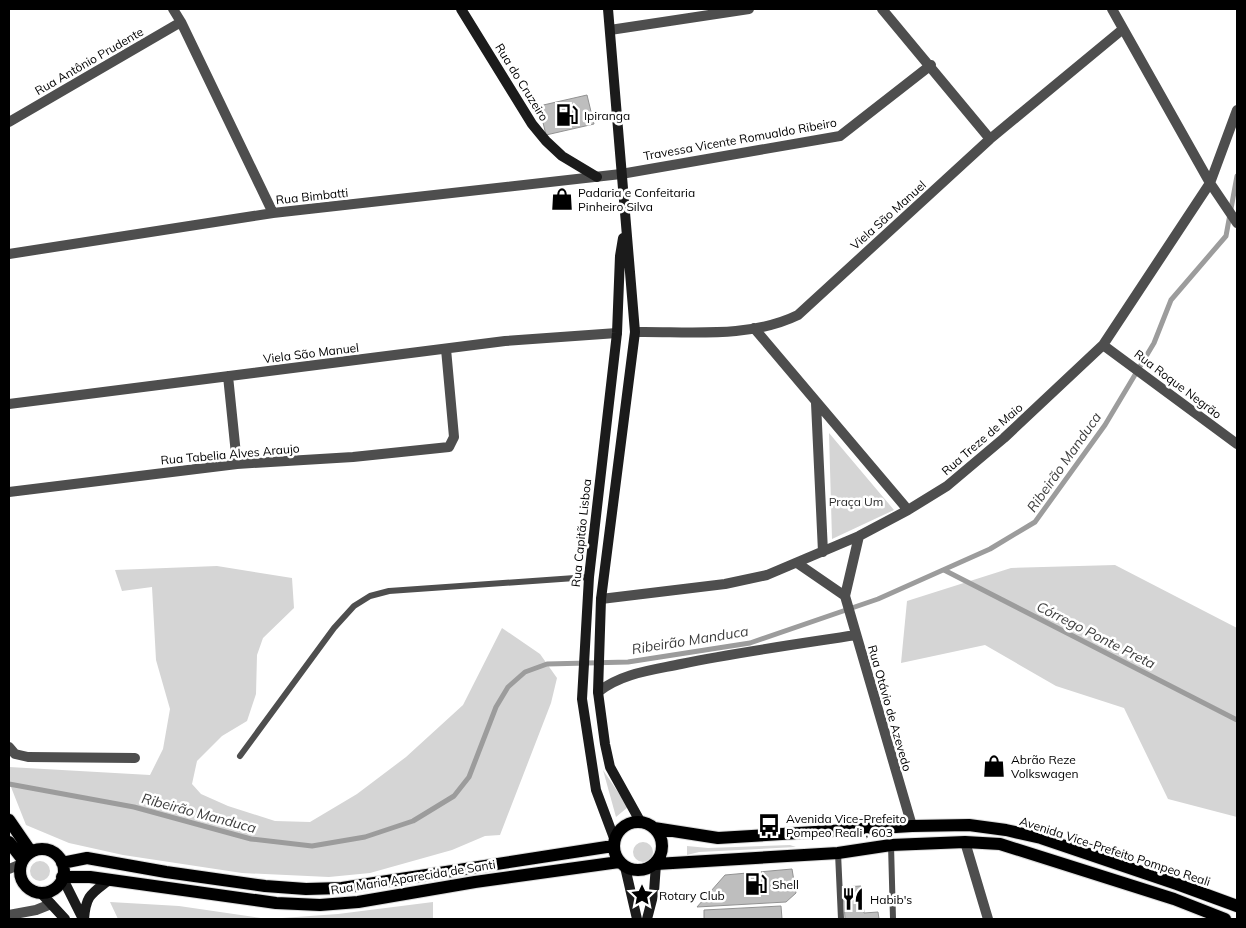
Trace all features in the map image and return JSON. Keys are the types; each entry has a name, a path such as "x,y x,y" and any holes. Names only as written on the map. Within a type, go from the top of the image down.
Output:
{"main road":[{"path":"9,820 21,861 20,874 24,883 31,890 40,892 54,889 62,877 62,863 57,855 49,851 40,849 21,861"},
{"path":"656,864 662,850 662,841 654,828 640,821 624,825 614,842 622,864 641,870 656,864 838,853 891,845 965,842 1000,844 1174,899 1225,919"},
{"name":"Avenida Vice-Prefeito Pompeo Reali","path":"654,828 718,838 912,826 969,825 1006,830 1040,838 1178,884 1237,906"},
{"path":"9,842 21,861"},
{"name":"Rua Maria Aparecida de Santi","path":"62,863 87,858 166,872 265,886 306,889 342,888 614,842"},
{"name":"Rua Maria Aparecida de Santi","path":"62,877 90,877 276,902 320,905 358,902 475,882 622,864"}],"street":[{"path":"173,9 273,212"},
{"name":"Rua do Cruzeiro","path":"461,9 532,124 562,156 597,177"},
{"name":"Rua Capitão Lisboa","path":"608,9 620,174 635,332 601,599 598,692 610,767 640,821"},
{"path":"610,30 749,9"},
{"path":"882,9 990,139"},
{"path":"1112,9 1210,183 1237,223"},
{"name":"Rua Antônio Prudente","path":"9,122 181,22"},
{"name":"Viela São Manuel","path":"635,332 754,328 781,323 798,314 990,139 1123,29"},
{"name":"Travessa Vicente Romualdo Ribeiro","path":"620,174 840,136 931,66"},
{"name":"Rua Treze de Maio","path":"601,599 725,584 767,575 859,536 908,510 947,486 997,444 1103,344 1210,183 1237,110"},
{"name":"Rua Bimbatti","path":"9,254 273,212 620,174"},
{"name":"Rua Capitão Lisboa","path":"614,842 596,790 582,700 589,577 617,333 620,256 625,227"},
{"path":"754,328 908,510"},
{"name":"Viela São Manuel","path":"9,404 505,341 617,333"},
{"name":"Rua Roque Negrão","path":"1103,344 1237,444"},
{"name":"Rua Tabelia Alves Araujo","path":"9,492 237,464 442,449 453,443 446,349"},
{"path":"228,376 237,464"},
{"path":"816,403 823,552"},
{"name":"Rua Otávio de Azevedo","path":"859,536 846,598 912,826"},
{"path":"797,563 846,598"},
{"path":"598,692 608,684 630,675 712,658 856,635"},
{"path":"9,747 15,754 28,757 135,758"},
{"path":"965,842 988,919"},
{"path":"622,864 637,919"},
{"path":"646,919 654,892 656,864"},
{"path":"62,877 84,919"},
{"path":"84,919 86,901 109,880"},
{"path":"40,892 65,919"},
{"path":"9,915 36,910 51,904"}],"lane":[{"path":"240,756 334,628 354,606 370,596 389,591 589,577"},
{"path":"891,845 893,919"},
{"path":"838,853 842,919"}],"green space":[{"name":"Praça Um","path":"829,433 894,510 832,539"},
{"path":"1115,565 1237,628 1237,817 1168,799 1124,708 1056,686 985,645 901,663 907,601 1011,568"},
{"path":"217,566 292,578 294,608 263,638 257,655 256,694 247,721 222,736 197,761 192,784 201,794 228,806 275,821 310,822 357,794 406,757 463,705 502,628 540,654 557,678 551,703 500,835 485,836 452,850 370,873 329,877 242,873 123,855 69,843 26,825 9,782 9,767 150,775 163,749 170,709 156,660 152,587 122,591 115,570"},
{"path":"603,770 628,807 616,817"},
{"path":"639,842 647,842 653,848 653,856 647,862 639,862 633,856 633,848"},
{"path":"790,845 796,847 699,852 687,855 687,846 708,848"},
{"path":"36,861 44,861 50,867 50,875 44,881 36,881 30,875 30,867"},
{"path":"110,902 179,906 268,919 118,919"},
{"path":"433,902 433,919 268,919 338,914"}],"building":[{"name":"Ipiranga","path":"587,95 594,124 546,135 539,106"},
{"name":"Shell","path":"792,869 796,893 786,902 697,907 725,875"},
{"name":"Habib's","path":"861,886 864,913 878,912 879,919 845,919 843,887"},
{"name":"Shell","path":"781,906 782,919 704,919 704,910"}],"waterway":[{"name":"Ribeirão Manduca","path":"9,784 134,807 251,839 312,846 365,837 413,821 454,796 469,777 496,707 508,687 525,672 547,664 628,662 750,643 878,599 990,549 1035,522 1105,425 1154,343 1171,300 1226,236 1237,176"},
{"name":"Córrego Ponte Preta","path":"944,570 1237,720"}],"place":[{"name":"Ipiranga","path":"567,115"},
{"name":"Padaria e Confeitaria Pinheiro Silva","path":"562,199"},
{"name":"Abrão Reze Volkswagen","path":"994,766"},
{"name":"Avenida Vice-Prefeito Pompeo Reali , 603","path":"769,825"},
{"name":"Shell","path":"756,884"},
{"name":"Rotary Club","path":"642,895"},
{"name":"Habib's","path":"853,899"}]}
